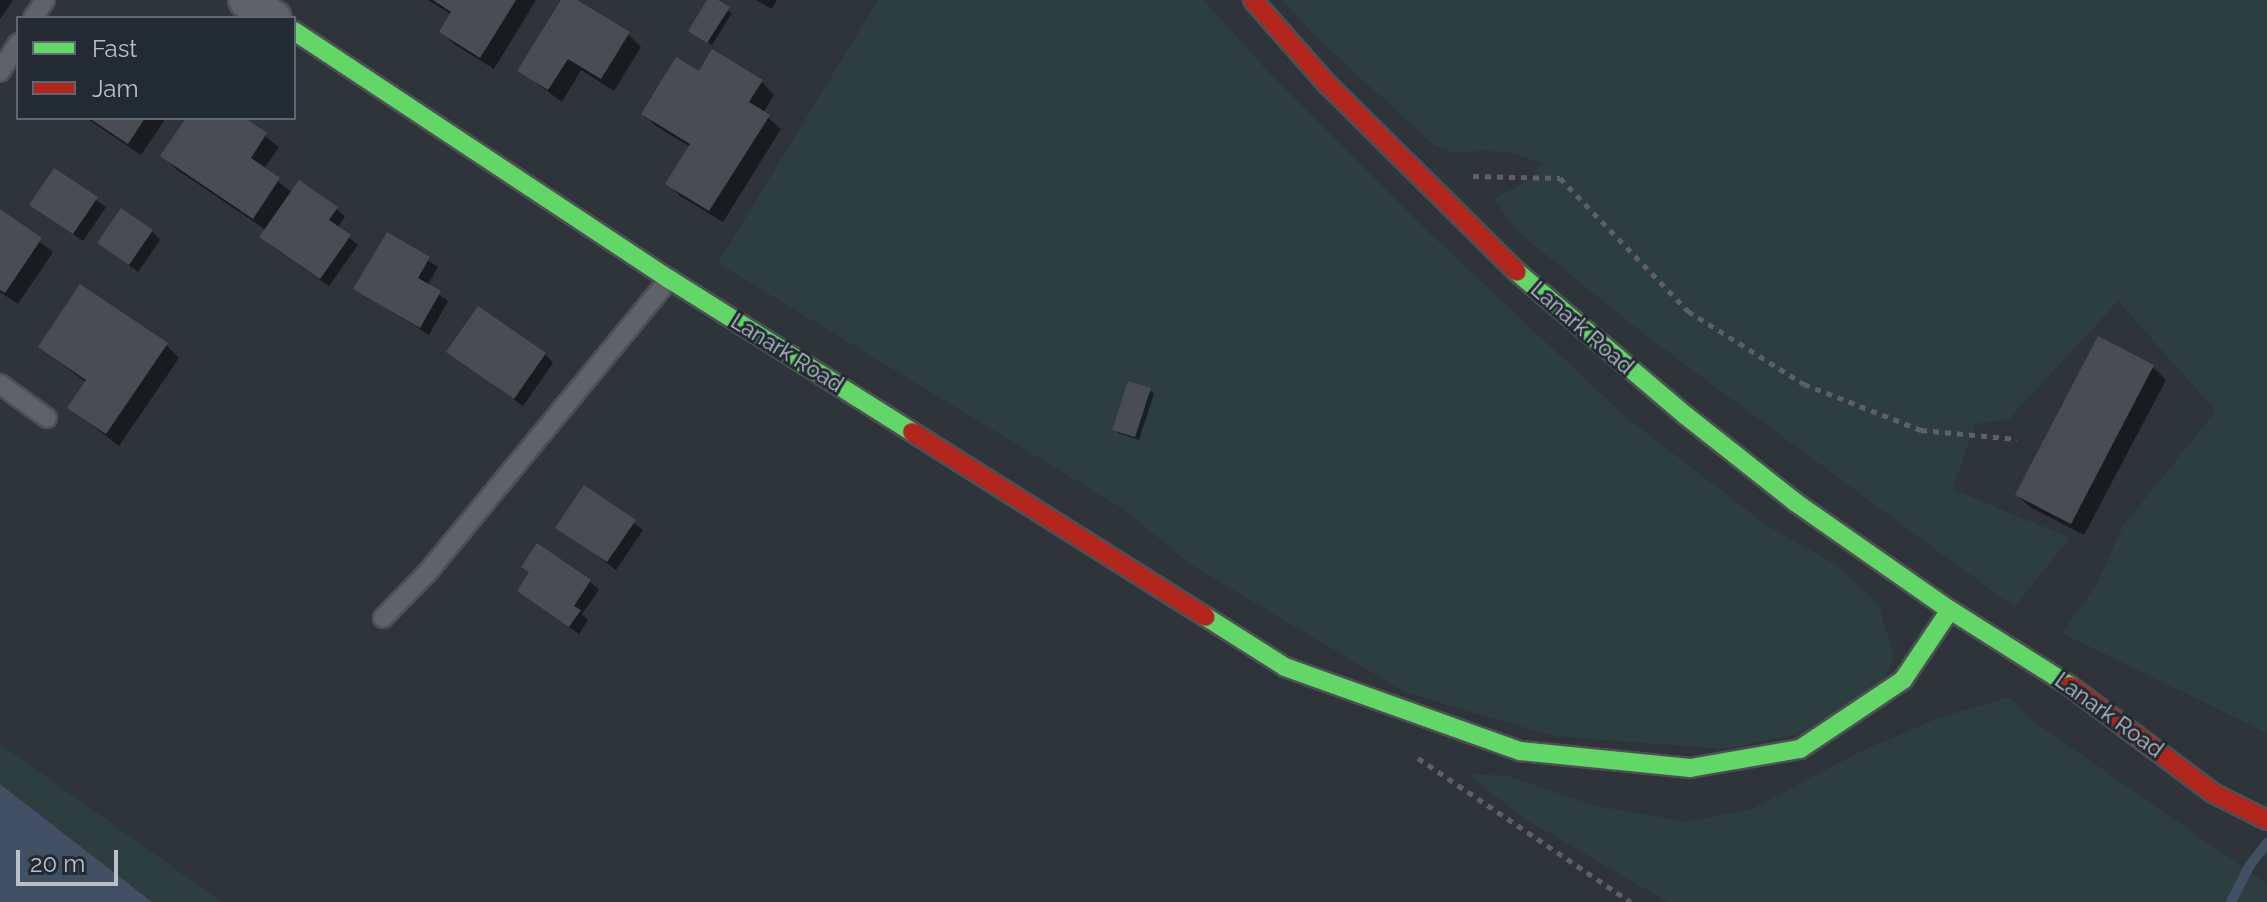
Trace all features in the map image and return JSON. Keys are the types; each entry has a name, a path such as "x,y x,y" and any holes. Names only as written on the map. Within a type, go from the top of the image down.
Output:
{"street":[{"path":"246,0 271,16"},
{"name":"Lanark Road","path":"1253,0 1327,84 1439,198 1545,298 1685,415 1795,502 1950,610 2098,704 2213,793 2267,820"},
{"name":"Lanark Road","path":"296,32 669,279 1285,667 1520,751 1690,768 1800,749 1903,680 1950,610"}],"lane":[{"path":"0,72 16,46"},
{"path":"383,618 427,573 669,279"},
{"path":"0,384 47,418"}],"path":[{"path":"1439,198 1464,176 1560,178 1688,311 1804,384 1921,430 2017,439"},
{"path":"1415,756 1631,902"}],"shaded area":[{"path":"878,0 1204,0 1268,72 1427,231 1628,419 1766,525 1838,566 1879,605 1894,658 1883,681 1802,733 1724,749 1553,736 1405,692 1190,564 1122,508 718,263"},
{"path":"1283,0 2267,0 2267,733 2062,633 2097,584 2123,526 2216,411 2118,301 2009,419 1976,424 1952,489 2070,538 2014,607 1645,335 1517,231 1494,199 1533,178 1541,163 1511,153 1488,150 1456,153 1434,145 1313,34"},
{"path":"2009,697 2030,719 2267,884 2267,902 1668,902 1520,816 1468,774 1508,776 1592,805 1685,822 1752,809 1862,751 1936,719"},
{"path":"0,744 222,902 152,902 0,784"}],"water":[{"path":"0,784 152,902 0,902"}],"building":[{"path":"433,0 516,0 480,58 439,32 451,12"},
{"path":"561,0 577,0 630,32 601,79 568,59 548,90 517,71"},
{"path":"707,0 718,0 730,7 707,43 688,31"},
{"path":"712,49 763,80 749,102 770,115 709,211 665,184 690,144 641,114 676,57 699,71"},
{"path":"92,120 144,120 128,144"},
{"path":"185,120 248,120 267,133 251,158 280,178 253,219 160,156"},
{"path":"54,168 98,197 73,234 29,205"},
{"path":"299,180 338,207 329,220 351,235 320,279 259,237"},
{"path":"121,208 153,230 129,265 97,243"},
{"path":"0,209 42,238 5,293 0,290"},
{"path":"387,232 430,257 418,278 441,291 420,328 353,289"},
{"path":"80,284 168,343 106,434 67,408 86,380 38,347"},
{"path":"478,306 546,353 514,399 446,352"},
{"path":"2098,336 2154,365 2071,524 2015,495"},
{"path":"1128,381 1151,388 1135,437 1112,430"},
{"path":"584,485 636,520 607,562 555,528"},
{"path":"537,543 591,580 574,606 581,610 569,627 517,591 529,572 521,567"}],"waterway":[{"path":"2231,902 2250,865 2267,843"}],"traffic: fast":[{"path":"296,32 669,279 912,432"},
{"path":"1517,272 1685,415 1795,502 1950,610 2070,686"},
{"path":"1206,617 1285,667 1520,751 1690,768 1800,749 1903,680 1950,610"}],"traffic: jam":[{"path":"1253,0 1327,84 1517,272"},
{"path":"912,432 1206,617"},
{"path":"2070,686 2213,793 2267,820"}]}
